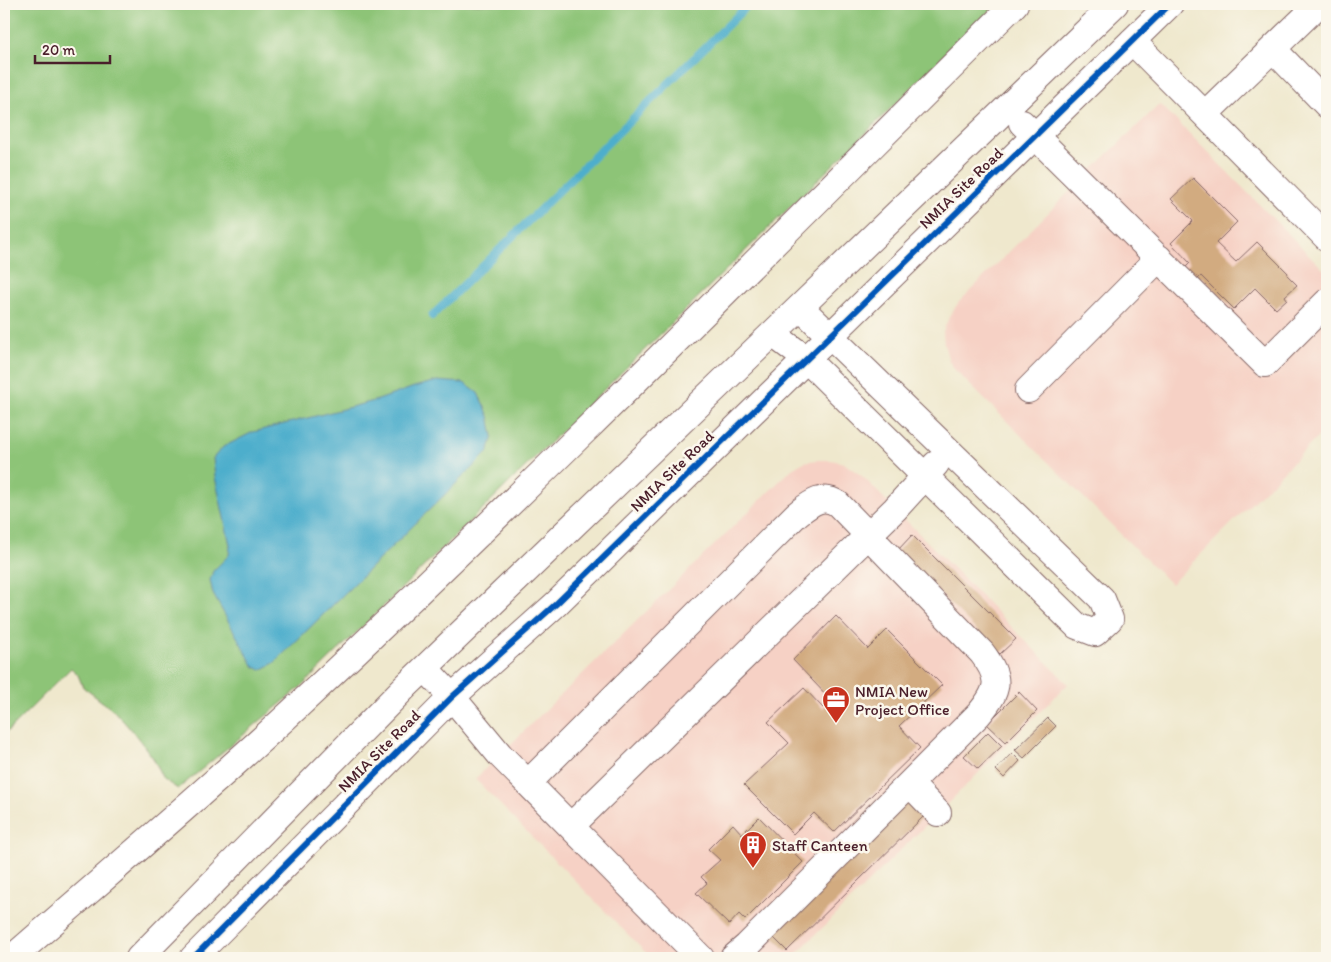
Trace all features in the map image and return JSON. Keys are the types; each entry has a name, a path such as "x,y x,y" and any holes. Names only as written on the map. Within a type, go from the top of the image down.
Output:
{"street":[{"path":"12,958 235,763 415,596 1015,4"},
{"path":"139,958 425,668 1115,4"},
{"name":"NMIA Site Road","path":"194,958 452,697 556,604 1170,4"},
{"path":"1205,114 1320,4"},
{"path":"1132,41 1327,238"},
{"path":"1273,49 1327,105"},
{"path":"1007,109 1265,364 1327,302"},
{"path":"1028,390 1159,258"},
{"path":"773,334 806,359 1078,626 1095,633 1110,619 1102,599 800,308"},
{"path":"571,826 868,535 948,450"},
{"path":"528,783 797,514 810,504 822,499 831,499 982,653 991,665 996,678 996,690 990,702 979,714 733,958"},
{"path":"425,668 500,754 702,958"},
{"path":"910,784 938,813"}],"shaded area":[{"path":"1160,104 1327,273 1327,428 1171,584 955,370 949,361 944,344 943,331 950,315 959,302"},
{"path":"831,460 844,463 863,477 1068,684 792,958 651,958 475,779 792,469 804,462"}],"green space":[{"path":"4,4 997,4 302,686 178,789 164,780 153,758 134,733 114,711 83,687 78,675 71,668 4,735"}],"water":[{"path":"437,381 464,383 478,393 489,416 493,436 488,452 274,663 261,670 254,667 213,594 210,580 213,571 229,555 230,545 215,477 213,458 223,447 253,432 378,400"}],"building":[{"path":"1193,178 1237,222 1216,243 1236,262 1257,242 1288,273 1287,275 1297,285 1285,296 1287,299 1276,309 1255,288 1234,309 1201,276 1198,279 1186,267 1190,263 1171,243 1193,221 1171,199"},
{"path":"912,535 1016,639 1000,654 897,551"},
{"name":"NMIA New Project Office","path":"836,616 868,649 887,630 942,685 899,726 920,748 834,832 814,813 793,834 744,785 789,743 768,722 804,688 823,708 831,700 793,660"},
{"path":"1019,692 1037,711 1006,742 987,724"},
{"path":"1048,718 1056,726 1024,758 1015,750"},
{"path":"988,732 1002,746 978,769 964,756"},
{"path":"1012,753 1020,761 1004,778 996,770"},
{"path":"910,799 925,815 787,951 771,935"},
{"name":"Staff Canteen","path":"759,817 803,862 745,920 739,914 729,925 696,893 707,883 701,877 720,860 708,849 733,824 742,834"}],"waterway":[{"path":"432,316 749,4"}],"cycle path":[{"path":"193,958 452,697 556,604 1170,4"}],"place":[{"name":"NMIA New Project Office","path":"836,724"},
{"name":"Staff Canteen","path":"753,869"}]}
